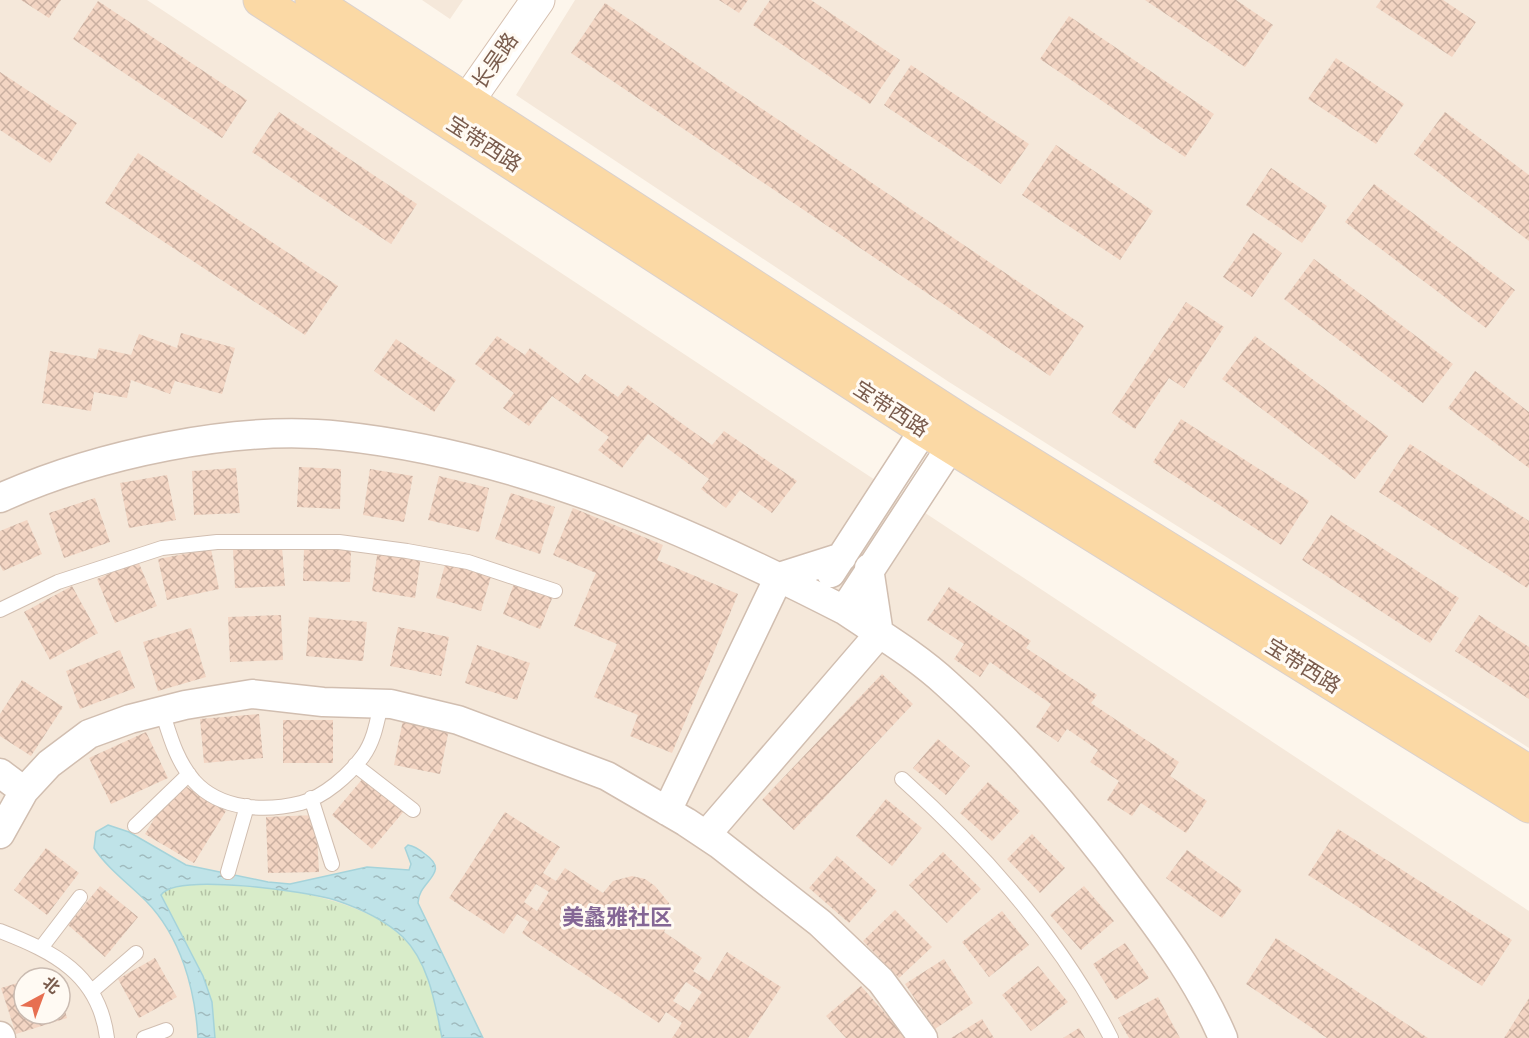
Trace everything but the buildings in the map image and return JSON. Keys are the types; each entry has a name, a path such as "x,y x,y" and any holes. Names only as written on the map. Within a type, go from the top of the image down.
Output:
{"main road":[{"name":"宝带西路","path":"260,0 460,112 1529,806"},
{"name":"宝带西路","path":"312,0 460,112"},
{"name":"宝带西路","path":"945,427 1529,772"}],"street":[{"name":"长吴路","path":"460,112 538,0"},
{"path":"816,595 842,557 945,427"},
{"path":"844,610 945,427"},
{"path":"0,498 33,483 105,462 187,443 258,435 339,435 422,448 516,472 670,528 779,577 844,610 946,683 1014,750 1089,834 1172,945 1213,1013 1223,1038"},
{"path":"667,811 779,577 842,557"},
{"path":"706,835 879,634 869,568"},
{"path":"0,834 24,791 49,764 88,734 130,718 252,694 323,702 381,704 458,720 607,776 706,835 820,923 881,981 923,1038"},
{"path":"0,773 24,791"}],"lane":[{"path":"0,610 58,582 162,548 238,541 339,542 406,551 468,562 555,591"},
{"path":"162,711 178,759 196,783 227,804 265,807 303,802 336,784 363,755 375,733 381,704"},
{"path":"355,765 413,810"},
{"path":"135,826 189,774"},
{"path":"902,779 976,849 1018,901 1092,1001 1111,1038"},
{"path":"311,798 332,864"},
{"path":"228,872 247,806"},
{"path":"41,948 80,897"},
{"path":"0,931 41,948 64,963 92,991 105,1022 107,1038"},
{"path":"92,991 136,953"},
{"path":"144,1038 166,1030"}],"shaded area":[{"path":"0,0 147,0 1529,911 1529,1038 0,1038"},
{"path":"422,0 463,0 450,19"},
{"path":"575,0 1529,0 1529,748 949,382 516,95"}],"green space":[{"path":"183,885 239,885 272,888 338,902 368,914 393,929 418,957 428,979 442,1038 215,1038 212,1002 203,976 161,894 168,888"}],"water":[{"path":"108,825 129,832 186,865 268,882 290,884 367,867 409,870 411,864 405,848 408,845 417,848 432,861 435,867 435,872 419,895 418,903 483,1038 442,1038 430,984 419,959 403,937 379,919 335,900 272,889 216,884 172,888 161,895 203,976 212,1002 215,1038 198,1038 194,1001 177,947 158,915 94,848 96,832"}],"district":[{"name":"美蠡雅社区","path":"617,917"}]}
